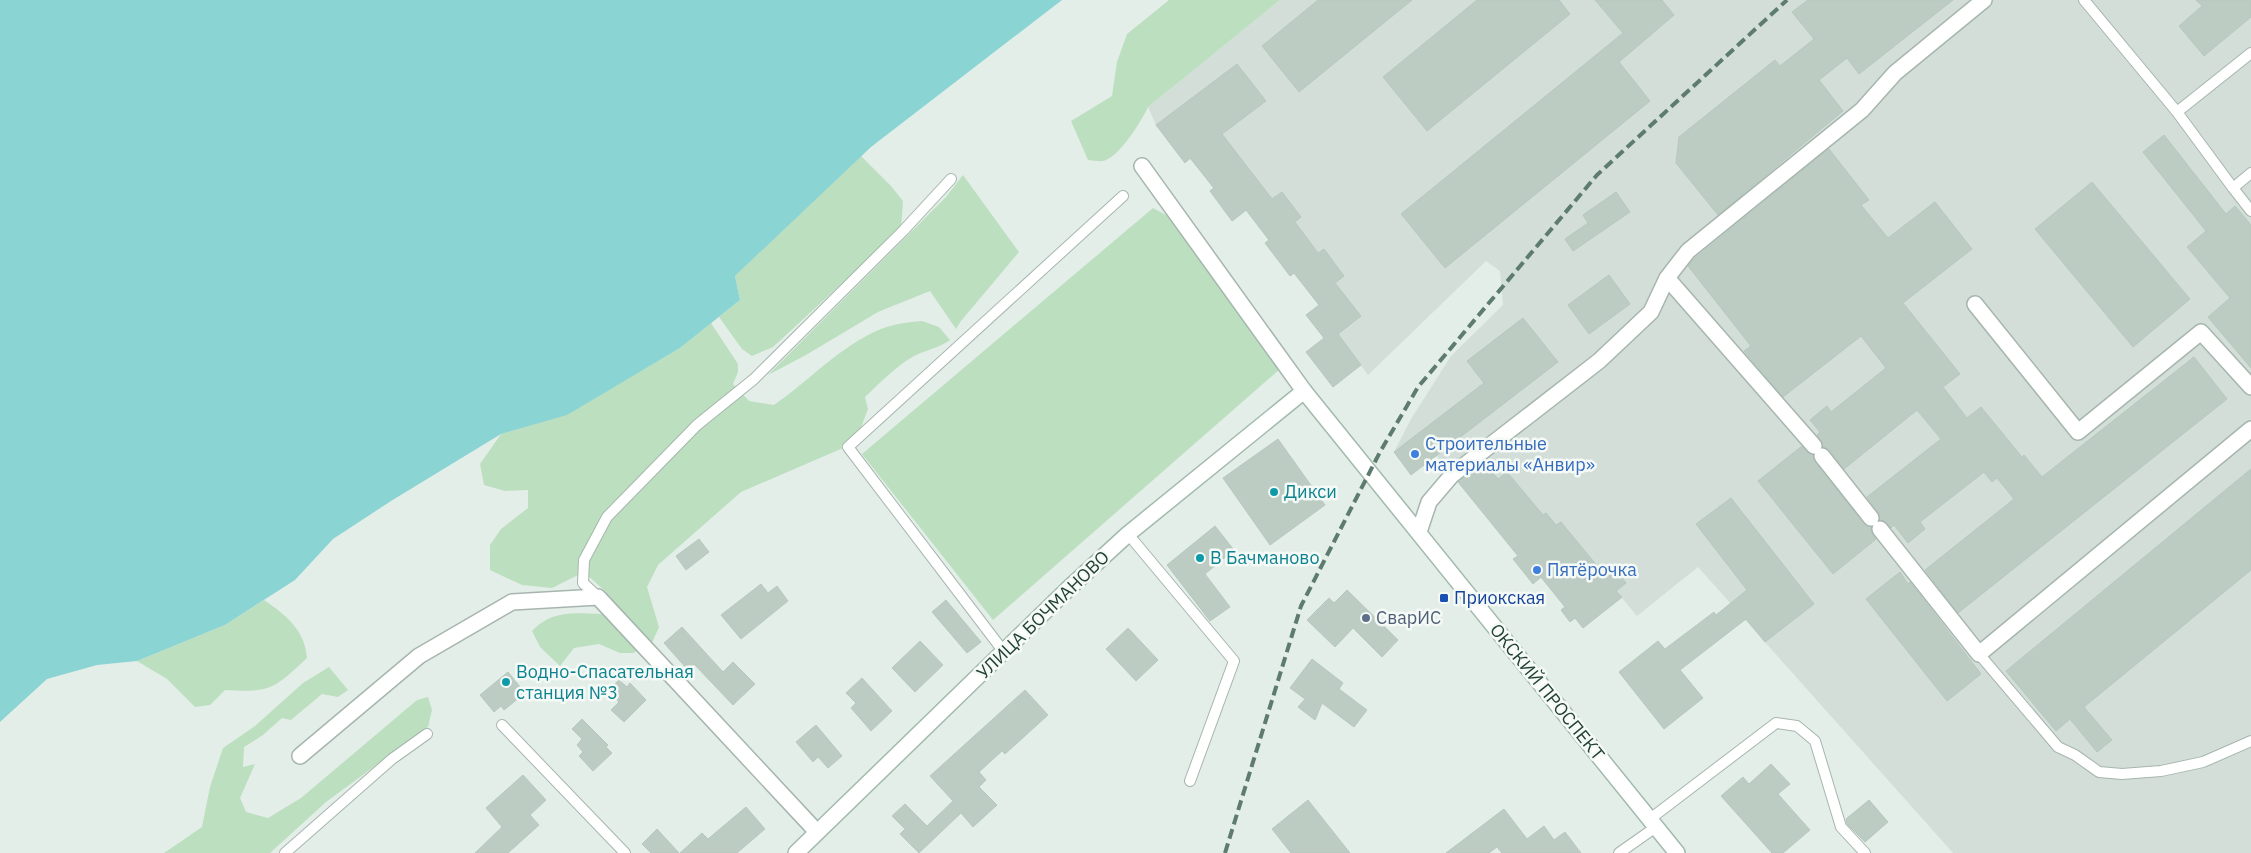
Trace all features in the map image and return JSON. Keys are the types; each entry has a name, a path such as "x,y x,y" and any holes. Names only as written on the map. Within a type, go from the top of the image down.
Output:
{"street":[{"path":"1419,532 1429,502 1452,474 1599,361 1651,312 1667,278 1688,251 1862,110 1895,73 1984,0"},
{"name":"ОКСКИЙ ПРОСПЕКТ","path":"1142,166 1304,391 1677,853"},
{"path":"1667,278 1818,451 1979,654 2251,430"},
{"path":"1975,304 2078,432 2202,332 2251,387"},
{"name":"УЛИЦА БОЧМАНОВО","path":"799,852 817,832 1128,534 1304,391"},
{"path":"300,756 419,656 512,602 598,597 817,832"}],"lane":[{"path":"2084,0 2178,112 2251,211"},
{"path":"2178,112 2251,52"},
{"path":"2233,188 2251,173"},
{"path":"598,597 583,583 584,560 607,517 697,425 754,379 903,231 951,179"},
{"path":"1004,652 848,447 956,346 1123,196"},
{"path":"1128,534 1234,661 1190,781"},
{"path":"1979,654 2058,747 2099,772 2122,774 2162,771 2203,762 2251,741"},
{"path":"1619,853 1776,723 1797,726 1815,741 1841,827 1865,853"},
{"path":"502,725 625,853"},
{"path":"285,853 392,759 427,734"}],"shaded area":[{"path":"1280,0 2251,0 2251,853 1953,853 1698,567 1637,616 1622,598 1583,628 1575,618 1570,622 1561,610 1565,607 1541,578 1533,584 1513,559 1522,552 1508,543 1437,456 1411,475 1394,452 1411,419 1451,356 1503,305 1500,271 1486,261 1368,375 1335,330 1324,338 1306,315 1319,305 1294,273 1290,276 1265,243 1269,240 1247,210 1233,221 1210,191 1213,188 1191,159 1185,163 1156,125 1148,107"}],"green space":[{"path":"1169,0 1280,0 1148,107 1135,129 1116,153 1103,161 1088,160 1071,121 1112,96 1117,62 1127,34"},
{"path":"861,156 903,201 901,229 773,347 752,356 742,349 719,317 740,300 735,276"},
{"path":"963,175 1019,252 956,329 930,291 878,312 806,355 768,375 946,197"},
{"path":"1153,208 1170,217 1279,370 993,620 862,454"},
{"path":"922,321 939,327 950,340 907,360 865,397 868,409 860,430 843,448 741,492 658,565 647,587 659,627 651,645 633,653 620,653 599,644 574,648 560,666 540,647 532,631 540,624 547,619 564,614 601,614 606,592 584,572 552,588 522,585 490,570 490,545 501,529 528,508 528,490 505,491 484,485 480,464 501,434 567,414 680,348 711,323 738,364 738,372 733,384 749,401 774,405 852,344 866,336 891,326"},
{"path":"264,600 280,611 293,624 303,639 307,658 287,676 270,687 252,691 225,690 210,705 195,707 167,679 137,661 225,625"},
{"path":"329,667 348,690 338,697 322,694 291,720 282,718 263,735 244,747 243,767 255,764 240,798 246,812 268,818 301,798 417,700 428,697 432,710 428,727 326,802 270,853 164,853 202,827 210,787 223,748 255,726 303,683"}],"water":[{"path":"0,0 1062,0 871,147 735,276 740,300 680,348 567,415 501,434 333,539 295,580 225,625 137,661 97,665 47,679 0,722"}],"building":[{"path":"1318,0 1412,0 1299,92 1262,46"},
{"path":"1477,0 1559,0 1570,14 1427,131 1383,77"},
{"path":"1595,0 1662,0 1674,15 1619,62 1650,101 1445,268 1401,214 1623,33"},
{"path":"1808,0 1953,0 1859,74 1847,58 1819,80 1843,111 1718,215 1676,163 1679,137 1775,60 1780,66 1814,39 1792,12"},
{"path":"2196,0 2251,0 2251,17 2204,56 2179,26 2202,6"},
{"path":"1237,64 1266,101 1222,134 1272,199 1282,192 1301,217 1295,222 1318,253 1324,249 1344,276 1335,283 1361,316 1338,334 1361,365 1333,387 1306,352 1324,338 1306,315 1319,305 1294,273 1290,276 1265,243 1269,240 1246,210 1232,221 1210,191 1214,188 1190,158 1185,163 1156,125"},
{"path":"2164,135 2226,214 2235,206 2251,225 2251,368 2208,317 2230,298 2187,247 2206,231 2143,152"},
{"path":"1829,149 1869,200 1861,205 1888,238 1935,202 1972,249 1903,303 1960,374 1943,387 1967,418 1981,407 2022,457 2024,455 2042,477 2194,357 2227,399 1958,613 1925,570 2014,499 1997,478 1992,482 1984,472 1920,522 1925,529 1908,543 1894,525 1891,528 1884,521 1880,520 1878,512 1867,497 1941,439 1917,410 1844,469 1829,450 1823,447 1817,435 1820,432 1810,420 1827,406 1831,412 1886,368 1861,336 1783,397 1744,351 1751,346 1688,266 1695,258"},
{"path":"2092,182 2190,299 2133,347 2035,229"},
{"path":"1616,192 1630,212 1573,251 1565,239 1588,223 1583,215"},
{"path":"1609,275 1630,304 1589,334 1568,305"},
{"path":"1523,318 1558,362 1411,475 1394,452 1484,383 1467,361"},
{"name":"Дикси","path":"1278,439 1325,505 1270,545 1223,478"},
{"path":"1802,446 1813,455 1815,462 1864,524 1871,527 1871,531 1876,539 1833,574 1758,481"},
{"path":"1484,462 1498,479 1507,472 1543,515 1546,513 1556,525 1561,522 1603,573 1612,566 1626,583 1616,591 1622,597 1583,628 1575,618 1570,622 1561,610 1565,607 1541,577 1533,584 1513,559 1518,556 1458,482"},
{"path":"2251,469 2251,570 2084,707 2112,740 2097,752 2070,719 2056,731 2006,671"},
{"path":"1731,498 1814,604 1765,642 1746,619 1680,670 1703,698 1664,729 1619,672 1658,641 1665,649 1714,612 1716,615 1747,590 1696,524"},
{"name":"В Бачманово","path":"1215,526 1234,550 1205,574 1230,607 1210,621 1167,565"},
{"path":"699,539 709,552 686,570 676,556"},
{"path":"1900,572 1908,584 1910,582 1981,674 1947,701 1866,599"},
{"path":"761,584 768,593 777,586 788,601 741,639 721,615"},
{"path":"1347,590 1398,640 1382,657 1353,628 1335,647 1307,620 1329,598 1334,603"},
{"path":"946,600 981,642 967,653 932,612"},
{"path":"682,627 723,672 733,662 755,684 733,705 694,664 688,670 664,643"},
{"path":"1128,628 1158,660 1136,681 1106,649"},
{"path":"920,641 943,665 915,692 892,668"},
{"path":"1312,659 1343,683 1339,689 1367,710 1354,727 1322,703 1315,720 1298,707 1305,699 1290,688"},
{"name":"Водно-Спасательная станция №3","path":"508,672 525,693 504,710 501,706 494,712 480,695"},
{"path":"862,678 892,711 871,731 851,708 856,703 846,693"},
{"path":"619,680 627,687 630,683 646,700 624,722 611,710 619,702 608,691"},
{"path":"1025,690 1048,715 1005,754 1002,751 979,772 986,780 979,787 997,805 973,827 961,813 919,853 900,834 905,829 892,816 905,804 927,826 953,801 930,776"},
{"path":"582,719 608,745 606,747 612,753 593,771 579,756 583,752 577,745 582,739 572,729"},
{"path":"816,725 842,756 828,768 818,757 813,762 796,742"},
{"path":"1771,764 1790,784 1778,794 1810,830 1783,853 1772,853 1721,796 1743,777 1749,784"},
{"path":"523,775 546,800 530,815 539,825 508,853 475,853 502,827 486,808"},
{"path":"1308,800 1350,853 1291,853 1272,829"},
{"path":"1869,800 1888,822 1865,842 1847,824 1846,819"},
{"path":"746,807 765,829 737,853 680,853 702,833 708,839"},
{"path":"1504,809 1527,839 1544,826 1554,840 1565,832 1581,853 1502,853 1497,847 1489,853 1446,853"},
{"path":"657,829 679,853 651,853 642,844"}],"railway":[{"path":"1225,853 1301,606 1380,452 1418,387 1597,175 1787,0"}],"place":[{"name":"Строительные материалы «Анвир»","path":"1415,454"},
{"name":"Дикси","path":"1274,492"},
{"name":"В Бачманово","path":"1200,558"},
{"name":"Пятёрочка","path":"1537,570"},
{"name":"Приокская","path":"1444,598"},
{"name":"СварИС","path":"1366,618"},
{"name":"Водно-Спасательная станция №3","path":"506,682"}]}
